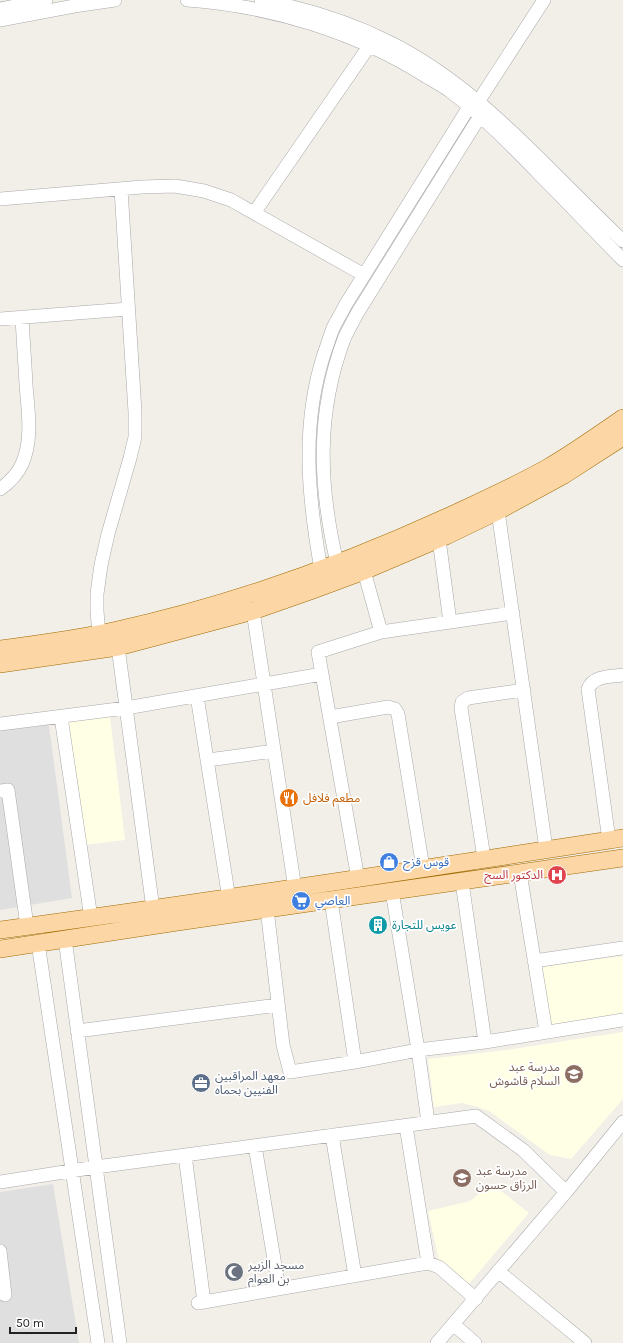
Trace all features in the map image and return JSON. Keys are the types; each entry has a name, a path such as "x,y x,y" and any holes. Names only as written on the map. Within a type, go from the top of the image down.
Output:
{"main road":[{"path":"0,649 99,634 196,610 277,585 321,569 408,535 548,468 623,418"},
{"path":"0,664 118,647 253,611 364,571 439,539 498,511 564,475 623,437"},
{"path":"0,930 229,899 484,858 616,839"},
{"path":"0,949 623,858"}],"street":[{"path":"1,9 46,0"},
{"path":"1,9 74,6 115,0"},
{"path":"187,0 212,2 269,12 349,36 373,41"},
{"path":"261,0 298,9 343,23 373,41 383,51 477,106 513,132 622,239"},
{"path":"321,569 310,496 308,454 311,411 322,361 333,329 364,275 477,106 544,0"},
{"path":"254,213 373,41"},
{"path":"477,106 502,136 623,260"},
{"path":"337,563 325,495 324,454 325,412 329,389 336,364 345,337 358,312 477,106"},
{"path":"0,199 176,186 204,191 231,200 364,275"},
{"path":"99,634 97,594 101,565 108,534 130,458 134,437 135,412 121,189"},
{"path":"0,319 128,309"},
{"path":"0,489 14,478 22,463 27,445 28,411 22,317"},
{"path":"498,511 546,849"},
{"path":"439,539 450,622"},
{"path":"364,571 381,632"},
{"path":"253,611 295,889"},
{"path":"358,879 318,652 381,632 513,613"},
{"path":"118,647 153,909"},
{"path":"0,724 126,708 322,674"},
{"path":"616,839 588,689 591,683 596,679 623,674"},
{"path":"484,858 461,708 462,702 468,698 524,690"},
{"path":"197,696 229,899"},
{"path":"330,717 388,707 395,709 398,714 423,868"},
{"path":"61,717 90,918"},
{"path":"208,760 274,751"},
{"path":"0,791 8,790 27,926"},
{"path":"520,873 546,1032"},
{"path":"462,882 485,1042"},
{"path":"392,891 418,1050 428,1122"},
{"path":"331,900 355,1062"},
{"path":"267,909 283,1045 290,1072 418,1050 485,1042 623,1020"},
{"path":"65,939 120,1343"},
{"path":"38,943 98,1343"},
{"path":"534,961 623,948"},
{"path":"77,1031 278,1005"},
{"path":"0,1182 96,1166 476,1116 523,1150 566,1192"},
{"path":"437,1343 566,1192 623,1122"},
{"path":"406,1126 428,1264"},
{"path":"332,1135 355,1276"},
{"path":"255,1146 279,1289"},
{"path":"185,1155 201,1302 428,1264 439,1267 476,1298"},
{"path":"0,1251 6,1295"},
{"path":"498,1271 585,1343"},
{"path":"453,1324 475,1343"}],"shaded area":[{"path":"110,717 125,840 83,845 68,722"},
{"path":"48,718 72,898 0,910 0,726"},
{"path":"623,956 623,1016 549,1025 541,967"},
{"path":"623,1032 623,1099 571,1159 550,1155 489,1111 462,1103 434,1107 428,1059 506,1050"},
{"path":"53,1184 79,1343 0,1343 0,1192"},
{"path":"492,1184 529,1213 467,1286 440,1265 428,1211 470,1201"}],"place":[{"name":"مطعم فلافل","path":"289,798"},
{"name":"قوس قزح","path":"389,862"},
{"name":"الدكتور السح","path":"557,875"},
{"name":"العاصي","path":"301,901"},
{"name":"عويس للتجارة","path":"378,925"},
{"name":"مدرسة عبد السلام قاشوش","path":"574,1074"},
{"name":"معهد المراقبين الفنيين بحماه","path":"201,1083"},
{"name":"مدرسة عبد الرزاق حسون","path":"462,1178"},
{"name":"مسجد الزبير بن العوام","path":"234,1272"}]}
